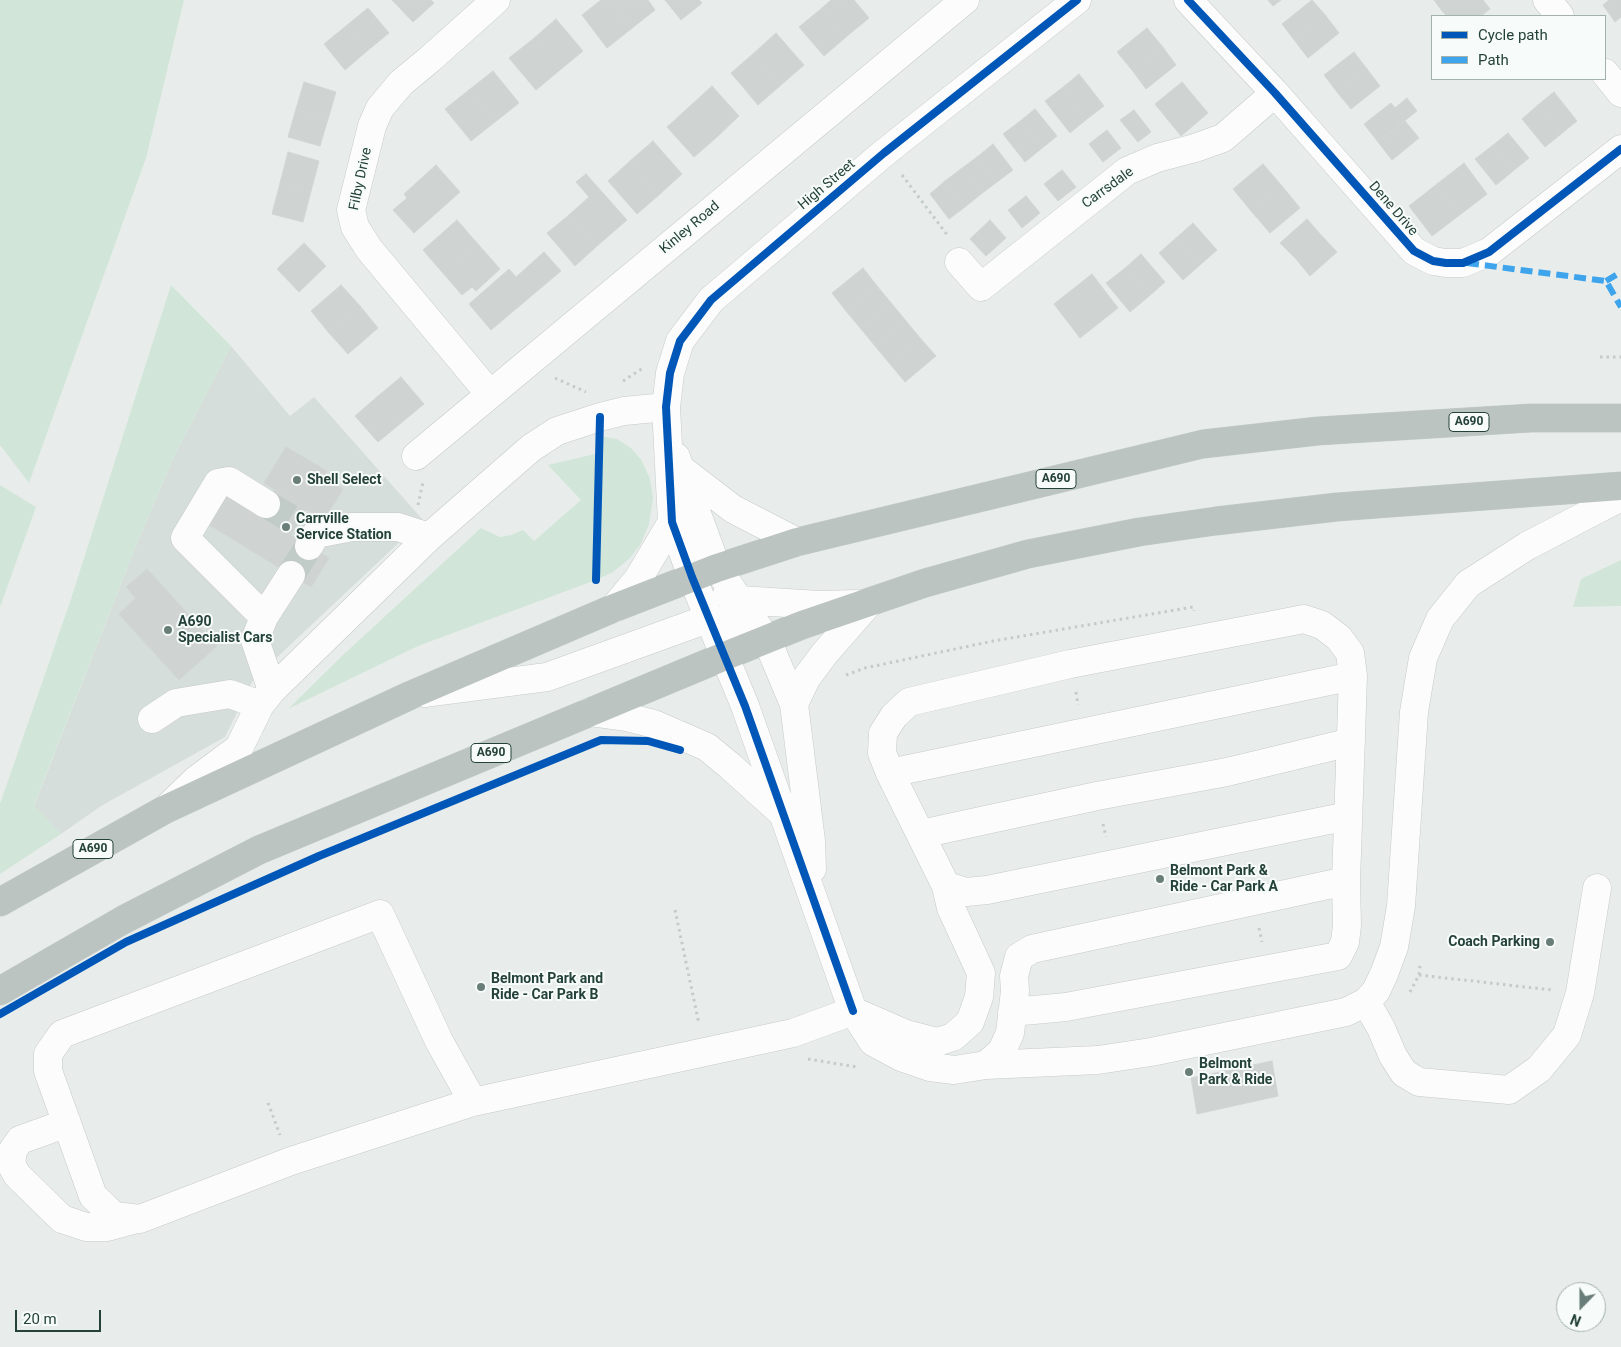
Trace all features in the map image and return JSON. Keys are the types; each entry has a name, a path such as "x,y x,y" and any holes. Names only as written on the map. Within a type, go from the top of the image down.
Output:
{"highway":[{"name":"A690","path":"0,902 166,809 411,695 614,608 704,573 796,542 1204,444 1328,430 1531,418 1621,418"},
{"name":"A690","path":"0,991 123,920 259,850 802,625 925,583 1028,554 1138,532 1216,521 1318,509 1621,486"}],"street":[{"name":"Filby Drive","path":"489,394 368,250 355,227 351,210 372,126 380,108 400,83 496,0"},
{"name":"Kinley Road","path":"416,456 964,0"},
{"name":"High Street","path":"704,573 672,522 666,407 670,373 680,342 712,300 884,153 1077,0"},
{"name":"Dene Drive","path":"1188,0 1275,93 1414,251 1433,261 1446,264 1464,263 1489,252 1621,149"},
{"path":"1547,0 1559,15"},
{"path":"1606,74 1621,94"},
{"name":"Carrsdale","path":"959,262 981,287 1127,171 1157,158 1223,138 1275,93"},
{"path":"166,809 196,780 239,748 266,698 429,537 531,448 557,431 600,417 624,411 666,407"},
{"path":"668,437 681,469 704,573 710,618 745,706 853,1011 873,1042 901,1057 930,1068 954,1070 986,1065 1098,1060 1150,1052 1346,1012 1366,1002 1376,991 1394,947 1401,906 1414,712 1424,658 1440,619 1468,584 1527,546 1621,497"},
{"path":"681,469 733,509 796,542"},
{"path":"264,617 185,538 218,482 228,480 266,504"},
{"path":"614,608 638,579 672,522"},
{"path":"307,535 352,527 398,527 429,537"},
{"path":"704,573 740,600 767,640 794,704 811,841 814,900"},
{"path":"266,698 255,640 264,617 291,575"},
{"path":"740,600 819,604 868,604"},
{"path":"794,704 807,677 825,653 868,604"},
{"path":"411,695 547,677 710,618 736,624 767,640"},
{"path":"67,1123 20,1140 13,1150 11,1164 18,1175 62,1219 86,1227 107,1227 140,1219 291,1161 473,1102 793,1033 853,1011 906,1034 937,1042 953,1037 970,1022 979,997 981,973 951,908 946,886 882,753 884,733 894,716 909,702 1070,664 1304,619 1322,625 1339,638 1350,653 1353,676 1346,881 1347,925 1345,942 1338,956 1066,1007 1012,1012"},
{"path":"890,773 1353,676"},
{"path":"152,720 176,703 230,694 266,698"},
{"path":"589,712 626,717 654,724 707,747 783,814"},
{"path":"921,834 1097,796 1227,772 1352,742"},
{"path":"946,886 966,892 987,890 1348,816"},
{"path":"986,1065 1002,1051 1010,1033 1015,992 1014,976 1019,956 1032,949 1346,881"},
{"path":"1366,1002 1381,1028 1393,1056 1404,1073 1419,1082 1509,1090 1539,1070 1567,1035 1580,993 1597,888"},
{"path":"140,1219 114,1216 93,1196 48,1071 48,1054 62,1034 380,914 439,1041 473,1102"}],"path":[{"path":"884,153 947,234 959,262"},
{"path":"616,387 680,342"},
{"path":"1600,358 1621,357"},
{"path":"526,365 591,394"},
{"path":"398,527 416,511 424,479 416,456"},
{"path":"1419,975 1580,993"},
{"path":"268,1103 291,1161"}],"shaded area":[{"path":"231,346 290,416 314,397 423,520 253,680 225,737 101,806 61,834 34,806 133,553 174,456"}],"green space":[{"path":"0,0 184,0 146,158 29,483 0,445"},
{"path":"171,285 231,346 174,456 133,553 34,805 61,834 0,874 0,804 71,599"},
{"path":"599,436 617,439 631,448 642,461 650,479 653,498 649,524 640,545 629,559 613,572 596,580 418,646 288,709 344,654 481,528 500,537 523,530 534,541 581,500 548,465 599,453"},
{"path":"0,485 36,507 0,607"},
{"path":"1621,560 1621,606 1573,607 1581,579"}],"building":[{"path":"392,0 431,0 434,3 413,22"},
{"path":"601,0 609,0 631,29 607,48 582,15"},
{"path":"609,0 648,0 655,10 631,29"},
{"path":"665,0 699,0 702,3 681,20"},
{"path":"831,0 854,0 869,18 846,37 822,8"},
{"path":"1268,0 1281,0 1273,6"},
{"path":"1312,0 1326,16 1295,41 1282,24"},
{"path":"1434,0 1456,0 1442,11"},
{"path":"1456,0 1483,0 1490,9 1482,15 1446,15 1442,11"},
{"path":"1609,0 1621,0 1621,17 1615,22 1603,5"},
{"path":"368,8 389,33 367,51 346,26"},
{"path":"822,8 846,37 824,56 799,27"},
{"path":"1326,16 1339,33 1308,58 1295,41"},
{"path":"556,19 583,51 560,70 533,39"},
{"path":"346,26 367,51 345,70 324,44"},
{"path":"1147,28 1162,46 1132,70 1117,52"},
{"path":"776,33 804,65 781,85 754,53"},
{"path":"533,39 560,70 536,90 509,58"},
{"path":"1162,46 1176,65 1146,89 1132,70"},
{"path":"1354,52 1367,69 1337,92 1324,75"},
{"path":"754,53 781,85 758,105 731,73"},
{"path":"1367,69 1380,86 1351,109 1337,92"},
{"path":"493,71 519,103 495,122 469,90"},
{"path":"1079,74 1104,106 1087,119 1062,88"},
{"path":"304,82 336,92 328,119 296,109"},
{"path":"1182,82 1208,113 1181,136 1155,104"},
{"path":"712,86 739,116 717,137 689,107"},
{"path":"1062,88 1087,119 1070,133 1045,101"},
{"path":"469,90 495,122 471,141 445,109"},
{"path":"1554,92 1577,121 1561,134 1538,105"},
{"path":"1407,98 1417,111 1378,142 1364,124 1391,103 1395,108"},
{"path":"1538,105 1561,134 1545,147 1522,119"},
{"path":"689,107 717,137 694,157 667,127"},
{"path":"296,109 328,119 320,146 288,137"},
{"path":"1035,109 1057,136 1041,149 1019,122"},
{"path":"1134,110 1151,132 1138,142 1120,120"},
{"path":"1405,121 1419,138 1392,160 1378,142"},
{"path":"1019,122 1041,149 1025,162 1003,134"},
{"path":"1107,130 1121,148 1103,162 1089,144"},
{"path":"1508,133 1529,158 1513,171 1492,146"},
{"path":"653,141 682,174 660,194 630,161"},
{"path":"993,144 1013,170 997,182 977,157"},
{"path":"1492,146 1513,171 1496,185 1475,159"},
{"path":"288,152 319,161 311,191 280,183"},
{"path":"977,157 997,182 981,194 961,169"},
{"path":"630,161 660,194 637,214 608,181"},
{"path":"1464,163 1487,194 1461,214 1437,184"},
{"path":"1263,164 1282,186 1251,211 1233,189"},
{"path":"436,165 460,192 414,233 393,210 407,198 404,194"},
{"path":"961,169 981,194 965,207 945,181"},
{"path":"1062,170 1076,187 1058,201 1044,184"},
{"path":"586,174 627,220 597,246 569,215 589,197 576,182"},
{"path":"945,181 965,207 949,219 930,194"},
{"path":"280,183 311,191 303,222 272,214"},
{"path":"1437,184 1461,214 1432,236 1409,206"},
{"path":"1282,186 1300,208 1270,233 1251,211"},
{"path":"1026,196 1040,213 1022,228 1008,210"},
{"path":"569,215 597,246 575,266 547,233"},
{"path":"1307,219 1322,236 1296,259 1280,243"},
{"path":"457,220 477,243 442,272 423,250"},
{"path":"990,220 1006,238 986,256 970,239"},
{"path":"1193,223 1217,250 1200,265 1176,238"},
{"path":"1322,236 1337,252 1310,276 1296,259"},
{"path":"1176,238 1200,265 1183,280 1159,253"},
{"path":"304,243 326,266 299,292 277,269"},
{"path":"477,243 500,269 476,291 472,287 462,295 442,272"},
{"path":"544,252 561,271 491,330 469,304 509,269 516,277"},
{"path":"1141,254 1165,282 1148,297 1124,269"},
{"path":"863,268 877,286 846,311 832,293"},
{"path":"1124,269 1148,297 1130,312 1106,283"},
{"path":"1092,274 1118,308 1080,338 1054,304"},
{"path":"341,285 360,306 329,333 311,311"},
{"path":"877,286 892,304 861,329 846,311"},
{"path":"892,304 906,321 875,346 861,329"},
{"path":"360,306 378,328 348,354 329,333"},
{"path":"906,321 921,339 890,364 875,346"},
{"path":"921,339 936,356 905,382 890,364"},
{"path":"401,377 424,404 401,423 378,396"},
{"path":"378,396 401,423 378,442 355,416"},
{"name":"Shell Select","path":"286,447 327,471 323,477 343,489 324,520 264,483"},
{"path":"275,490 306,509 291,535 329,558 311,587 203,521 220,492 259,515"},
{"name":"A690 Specialist Cars","path":"147,569 217,646 179,680 119,614 136,598 126,587"},
{"path":"1272,1061 1278,1096 1197,1114 1191,1078"}],"tunnel":[{"path":"266,504 298,523"},
{"path":"291,575 309,546"}],"marked path":[{"path":"1467,263 1606,281 1621,307"},
{"path":"1606,281 1621,272"}],"cycle path":[{"path":"853,1011 745,706 692,577 672,522 666,407 670,373 680,341 711,300 884,153 1077,0"},
{"path":"1188,0 1275,93 1414,251 1433,261 1463,263 1489,252 1621,149"},
{"path":"596,580 600,417"},
{"path":"0,1014 126,942 319,856 601,740 648,741 680,750"}],"place":[{"name":"Shell Select","path":"297,480"},
{"name":"Carrville Service Station","path":"286,527"},
{"name":"A690 Specialist Cars","path":"168,630"},
{"name":"Belmont Park & Ride - Car Park A","path":"1160,879"},
{"name":"Coach Parking","path":"1550,942"},
{"name":"Belmont Park and Ride - Car Park B","path":"481,987"},
{"name":"Belmont Park & Ride","path":"1189,1072"}]}
